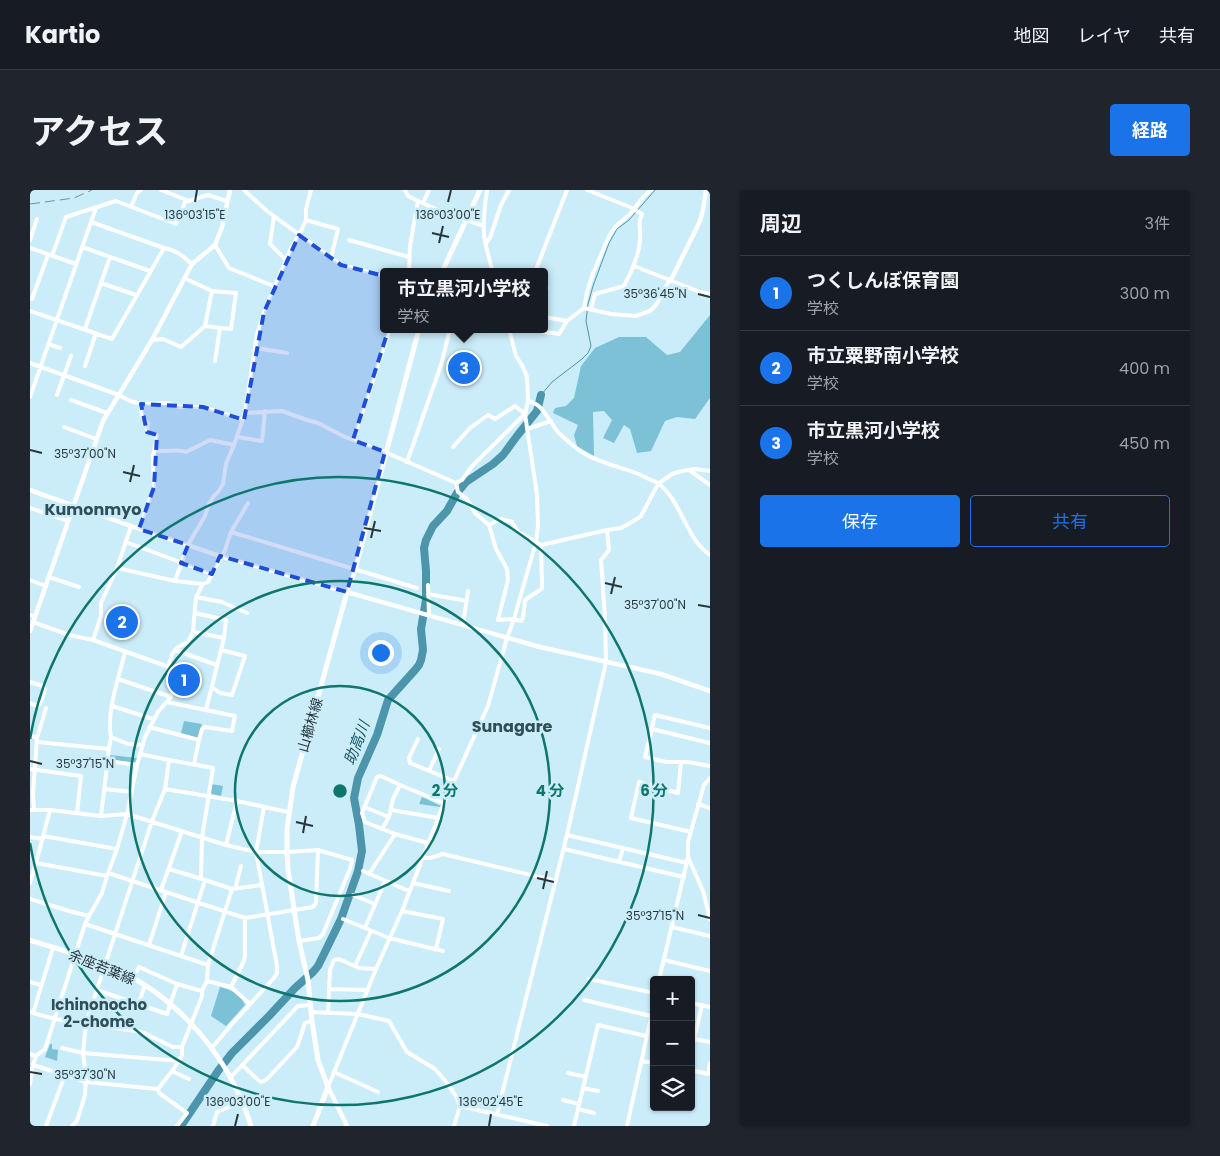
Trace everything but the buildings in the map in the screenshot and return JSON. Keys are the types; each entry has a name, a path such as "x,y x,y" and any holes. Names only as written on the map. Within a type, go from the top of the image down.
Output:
{"main road":[{"path":"444,268 480,190"},
{"name":"山櫛林線","path":"328,1087 318,1060 308,980 299,941 287,852 288,812 292,787 347,592 355,570 418,333"},
{"name":"余座若葉線","path":"30,940 105,965 145,985 171,1005 204,1037 225,1068 242,1102 250,1126"},
{"path":"313,1126 328,1087"}],"street":[{"path":"131,207 137,192 141,190"},
{"path":"161,190 188,201"},
{"path":"30,631 96,439 107,413 152,340 192,264 214,245 222,227 230,190"},
{"path":"244,190 274,216 341,265 380,275"},
{"path":"175,581 188,545 205,516 209,504 223,484 226,464 245,413 257,334 264,312 291,248 306,220 306,209 311,190"},
{"path":"405,190 408,196 418,201 484,226"},
{"path":"423,202 429,190"},
{"path":"487,190 484,226 492,268"},
{"path":"486,243 490,238 501,205 509,190"},
{"path":"537,268 567,190"},
{"path":"587,190 634,208 642,214 639,221 640,238 634,266 624,286 595,294 591,309"},
{"path":"548,333 559,334 567,321 584,308 587,292 610,234 651,190"},
{"path":"584,308 611,314 636,316 650,311 656,305 671,280 700,221 706,190"},
{"path":"30,306 31,298 66,217 116,202 176,224 185,202 208,195 227,201"},
{"path":"409,268 410,246 418,201"},
{"path":"30,397 96,208"},
{"path":"274,216 270,244 287,261"},
{"path":"30,240 37,219"},
{"path":"306,220 338,228 331,258"},
{"path":"91,222 170,249 181,254 192,264"},
{"path":"349,240 409,257"},
{"path":"214,245 229,268 276,286"},
{"path":"82,247 150,271"},
{"path":"30,248 76,264"},
{"path":"30,310 112,338 164,248"},
{"path":"85,329 110,257"},
{"path":"634,266 710,294"},
{"path":"184,278 212,291 236,294 231,329 205,326"},
{"path":"101,283 136,295"},
{"path":"152,340 164,340 181,347 205,326 212,291"},
{"path":"548,318 567,321"},
{"path":"215,361 220,328"},
{"path":"85,366 96,333"},
{"path":"353,440 389,333"},
{"path":"407,462 441,365 449,333"},
{"path":"347,1126 328,1087 376,968 402,911 444,803 488,706 536,542 538,526 537,495 525,414 528,401 527,377 523,366 516,356 509,333"},
{"path":"48,344 60,348"},
{"path":"256,348 287,353"},
{"path":"57,395 71,356"},
{"path":"30,363 141,404 167,403 179,407 202,407 243,420"},
{"path":"71,400 107,413"},
{"path":"528,401 534,402 543,409 558,432 584,454 638,474 658,484 667,492 699,544 710,555"},
{"path":"139,529 154,487 153,457 157,434 147,432 148,423 142,416 141,404"},
{"path":"453,447 470,428 488,415 495,419 515,406 525,414"},
{"path":"237,437 262,441 265,411"},
{"path":"245,413 282,411 318,423 353,440 456,483"},
{"path":"456,483 462,480 473,465 525,414"},
{"path":"527,429 551,421"},
{"path":"64,427 96,439"},
{"path":"154,450 162,452 180,450 186,452 210,440 234,445"},
{"path":"489,525 501,519 512,522 517,531 541,545 621,528 641,516 658,484 672,474 689,470 710,471"},
{"path":"689,470 710,485"},
{"path":"456,483 458,492 467,499 475,513 489,525 496,548 507,569 508,580 498,620 514,619 521,621 525,600 542,588 541,545"},
{"path":"30,490 220,556 540,647 661,674 710,691"},
{"path":"117,568 175,581 203,584 208,582 231,532 248,502"},
{"path":"30,508 68,521"},
{"path":"93,640 101,616 101,603 117,568 131,526"},
{"path":"497,1114 564,849 606,662 601,560 609,550 607,530"},
{"path":"231,532 417,588"},
{"path":"126,542 212,574"},
{"path":"49,577 79,587"},
{"path":"30,580 46,586"},
{"path":"30,1084 36,1056 45,1049 85,924 102,893 117,849 142,746 153,719 171,697 169,667 172,654 178,647 188,642 194,632 196,597 203,584"},
{"path":"428,585 428,615"},
{"path":"462,624 468,591"},
{"path":"428,594 467,600"},
{"path":"196,597 222,602 247,613"},
{"path":"195,613 226,620 224,638 206,710"},
{"path":"33,618 69,635 93,640 169,667"},
{"path":"194,632 224,638"},
{"path":"175,650 217,665"},
{"path":"212,688 220,693 232,695 245,656 221,650"},
{"path":"101,816 111,738 112,706 125,652"},
{"path":"118,679 171,697"},
{"path":"30,682 43,686 45,690 40,704 37,706 30,703"},
{"path":"167,702 234,716 232,731 206,727 202,729 194,764"},
{"path":"112,706 153,719"},
{"path":"46,708 37,740 31,794 32,810 50,810 101,816 127,814 202,838 256,852 318,850 352,860 324,934 319,938 299,941"},
{"path":"710,728 655,715 646,757 666,762 688,762 710,766"},
{"path":"149,727 199,740"},
{"path":"652,729 710,743"},
{"path":"30,735 37,740 109,749"},
{"path":"111,738 128,744 142,746"},
{"path":"418,739 410,758 410,763 454,781"},
{"path":"429,771 439,749"},
{"path":"140,754 212,768 202,838 203,879 198,903 181,956"},
{"path":"72,1126 77,1121 85,1095 86,1077 83,1053 86,1023 152,821 165,789 169,760"},
{"path":"108,761 137,765"},
{"path":"681,762 678,793 639,782 631,818 691,832"},
{"path":"30,769 81,776 76,813"},
{"path":"428,843 395,834 365,822 362,813 364,807 377,777 381,776 444,803"},
{"path":"661,976 687,863 688,842 704,786 710,778"},
{"path":"382,829 389,817 400,785"},
{"path":"105,789 132,792"},
{"path":"165,789 288,812"},
{"path":"226,845 236,801"},
{"path":"698,804 710,808"},
{"path":"211,1048 270,983 277,972 256,852 264,807"},
{"path":"364,807 389,817"},
{"path":"30,883 50,810"},
{"path":"391,810 439,818"},
{"path":"149,945 169,869 182,831"},
{"path":"369,874 395,834"},
{"path":"567,835 687,863"},
{"path":"30,837 117,849"},
{"path":"620,862 622,848"},
{"path":"564,849 684,877"},
{"path":"36,863 107,875 164,891 245,918 313,907 316,903 318,850"},
{"path":"423,858 443,854 556,881"},
{"path":"688,858 703,892 710,917"},
{"path":"158,1089 182,1056 182,1047 207,981 208,965 241,866"},
{"path":"169,869 234,889 262,885"},
{"path":"363,871 409,890"},
{"path":"365,928 385,881"},
{"path":"413,883 449,891"},
{"path":"703,892 710,893"},
{"path":"353,895 375,904"},
{"path":"30,899 90,916"},
{"path":"402,911 443,919 436,949"},
{"path":"231,987 244,961 245,918"},
{"path":"343,919 390,938 443,951"},
{"path":"85,924 208,965"},
{"path":"672,927 710,936"},
{"path":"355,966 371,931"},
{"path":"53,948 31,1012 55,1019 142,1032 173,1047 182,1047"},
{"path":"328,1012 330,970 334,960 339,959 359,968 376,968"},
{"path":"664,960 710,971"},
{"path":"133,978 139,967 177,984 202,991"},
{"path":"589,979 650,992"},
{"path":"207,981 231,987 250,1004"},
{"path":"30,982 41,985"},
{"path":"96,990 167,1014 177,984"},
{"path":"138,1005 145,985"},
{"path":"329,989 368,990"},
{"path":"584,1000 650,1016"},
{"path":"230,1078 298,1006 310,1004"},
{"path":"695,1004 710,1007"},
{"path":"695,1035 702,1005"},
{"path":"311,1012 358,1014 389,1021 407,1052 435,1069 457,1098 460,1106 454,1126"},
{"path":"626,1126 650,1020"},
{"path":"242,1066 261,1082 266,1080 297,1047 305,1023 312,1021"},
{"path":"574,1126 598,1024 646,1036"},
{"path":"695,1039 710,1042"},
{"path":"62,1048 83,1053 179,1061"},
{"path":"30,1054 36,1056"},
{"path":"640,1061 650,1062"},
{"path":"695,1071 708,1074 710,1063"},
{"path":"33,1065 86,1082 158,1089"},
{"path":"172,1071 188,1079"},
{"path":"334,1072 378,1092"},
{"path":"568,1073 586,1077"},
{"path":"46,1126 65,1075"},
{"path":"583,1088 598,1091"},
{"path":"158,1089 160,1093 187,1113 177,1126"},
{"path":"562,1100 579,1104"},
{"path":"213,1126 217,1112 242,1102"},
{"path":"460,1106 547,1126"},
{"path":"578,1109 594,1113"}],"highlighted area":[{"path":"299,235 341,265 404,281 353,440 385,452 347,592 220,556 212,574 181,563 188,545 139,529 154,487 157,435 147,432 141,404 203,407 244,420 264,312"}],"shaded area":[{"path":"710,315 710,398 695,419 677,417 665,421 651,451 637,453 630,429 624,425 614,443 603,438 612,420 604,411 593,412 594,456 577,446 574,435 578,425 553,413 555,408 566,406 574,398 581,366 595,348 619,337 646,337 667,355 680,352"},
{"path":"184,721 202,724 197,738 181,733"},
{"path":"110,755 137,758 134,763 112,760"},
{"path":"211,784 223,786 221,796 212,794 210,791"},
{"path":"422,797 441,806 419,804"},
{"path":"220,987 235,993 245,1005 226,1026 211,1016"},
{"path":"50,1044 52,1044 52,1049 58,1050 57,1061 45,1057"}],"waterway":[{"path":"541,395 552,382 588,353 591,346 586,321 588,304 609,243 617,229 629,220 655,190"},
{"name":"助高川","path":"181,1126 232,1053 313,972 323,956 341,919 358,871 362,851 354,798 358,778 377,735 388,700 415,670 421,660 423,650 421,629 426,600 424,548 426,540 433,526 447,511 466,482 503,455 537,411 541,395"}],"railway":[{"path":"30,204 74,198 92,190"}],"place":[{"name":"市立黒河小学校","path":"464,368"},
{"name":"市立粟野南小学校","path":"122,622"},
{"name":"つくしんぼ保育園","path":"184,680"}],"district":[{"name":"Kumonmyo","path":"93,509"},
{"name":"Sunagare","path":"512,726"},
{"name":"Ichinonocho 2-chome","path":"99,1014"}]}
